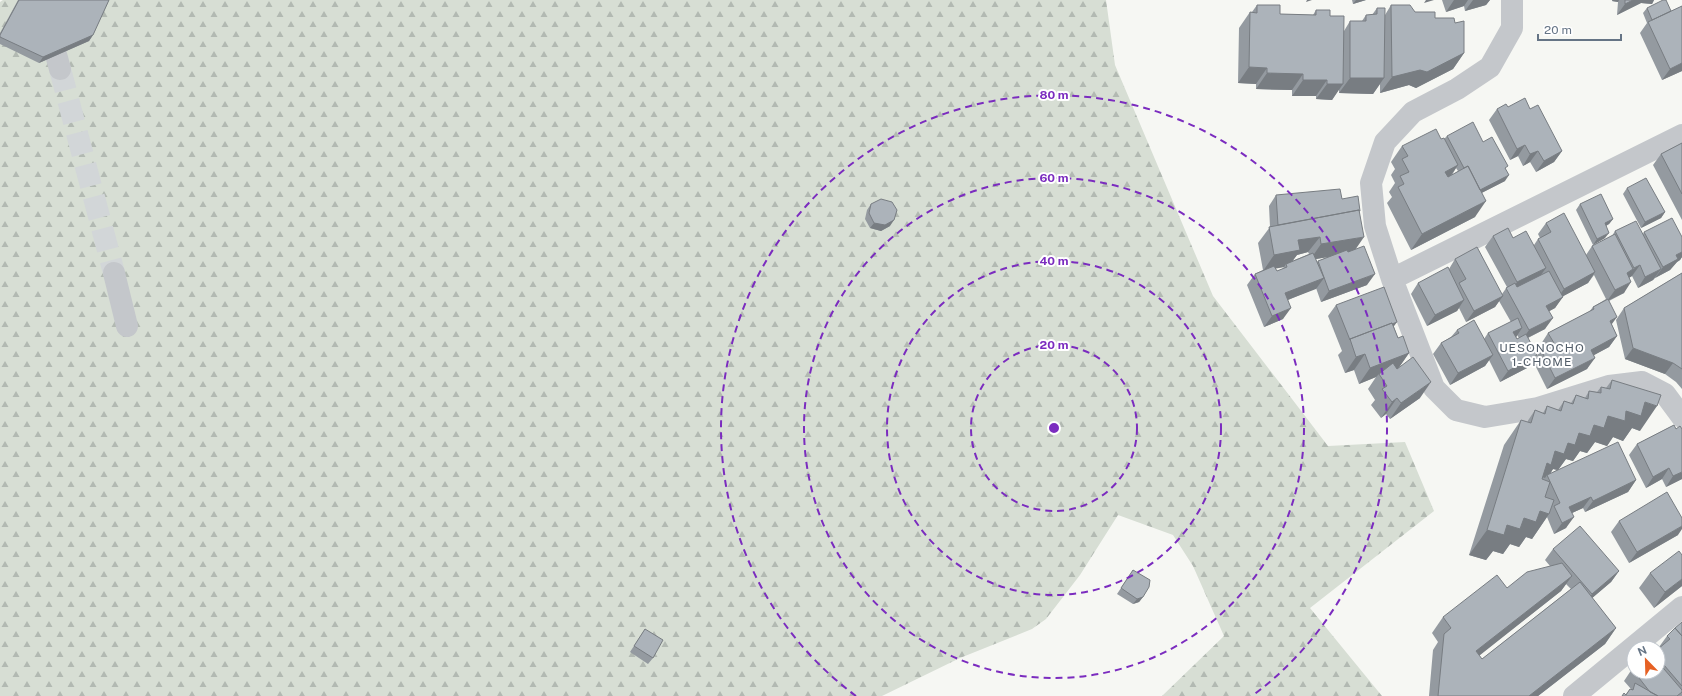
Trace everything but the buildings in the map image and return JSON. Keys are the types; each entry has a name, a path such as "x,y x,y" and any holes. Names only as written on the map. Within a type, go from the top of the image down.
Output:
{"street":[{"path":"41,0 60,69"},
{"path":"1512,0 1512,28 1490,67 1457,89 1413,112 1385,142 1372,183 1375,226 1392,279 1434,388 1456,410 1485,418 1538,408 1609,386 1642,382 1665,394 1682,417"},
{"path":"1392,279 1682,135"},
{"path":"114,273 127,326"},
{"path":"1574,696 1682,607"}],"green space":[{"path":"3,0 1106,0 1115,65 1213,296 1328,446 1405,442 1434,511 1310,608 1382,696 1162,696 1224,636 1193,566 1173,535 1118,515 1080,575 1046,619 1032,629 960,658 882,696 0,696 0,2"}],"tunnel":[{"path":"60,69 114,273"}],"district":[{"name":"UESONOCHO 1-CHOME","path":"1542,355"}]}
